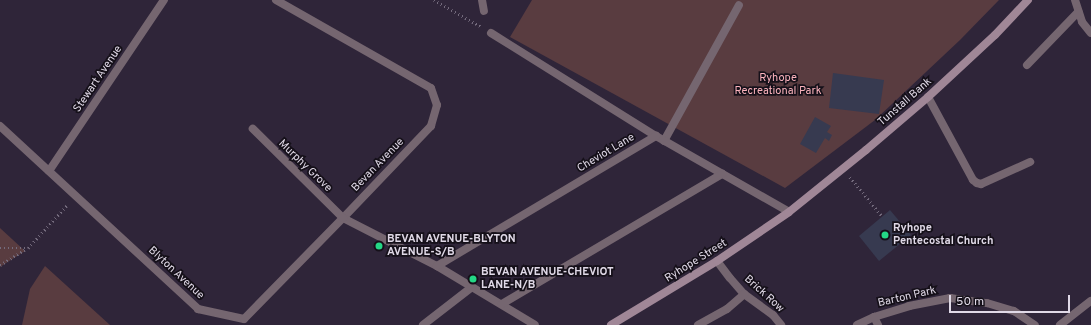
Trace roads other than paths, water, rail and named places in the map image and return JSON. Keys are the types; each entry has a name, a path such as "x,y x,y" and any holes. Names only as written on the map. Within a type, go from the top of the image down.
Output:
{"main road":[{"name":"Tunstall Bank","path":"789,212 928,97 995,35 1028,0"},
{"name":"Ryhope Street","path":"611,325 717,261 789,212"}],"street":[{"name":"Stewart Avenue","path":"49,170 164,0"},
{"name":"Bevan Avenue","path":"276,0 431,88 437,105 431,126 343,218"},
{"path":"482,0 484,11"},
{"path":"1075,0 1082,22 1091,33"},
{"path":"664,141 739,5"},
{"path":"1027,65 1078,12"},
{"path":"491,33 664,141 789,212"},
{"path":"928,97 973,180 981,184 1030,162"},
{"name":"Blyton Avenue","path":"0,126 198,309 244,319 343,218"},
{"name":"Murphy Grove","path":"253,129 343,218"},
{"name":"Cheviot Lane","path":"436,266 656,136"},
{"path":"502,304 722,174"},
{"path":"343,218 436,266 535,325"},
{"name":"Brick Row","path":"717,261 744,294 773,315 781,325"},
{"path":"423,325 472,287"},
{"path":"698,325 727,309 744,294"},
{"name":"Barton Park","path":"857,325 874,317 909,306 950,298 987,303 1014,311 1035,325"},
{"path":"1060,325 1091,301"},
{"name":"Barton Park","path":"874,317 878,325"}],"place":[{"name":"Ryhope Pentecostal Church","path":"885,235"},
{"name":"BEVAN AVENUE-BLYTON AVENUE-S/B","path":"379,246"},
{"name":"BEVAN AVENUE-CHEVIOT LANE-N/B","path":"473,279"}],"park label":[{"name":"Ryhope Recreational Park","path":"778,85"}]}
